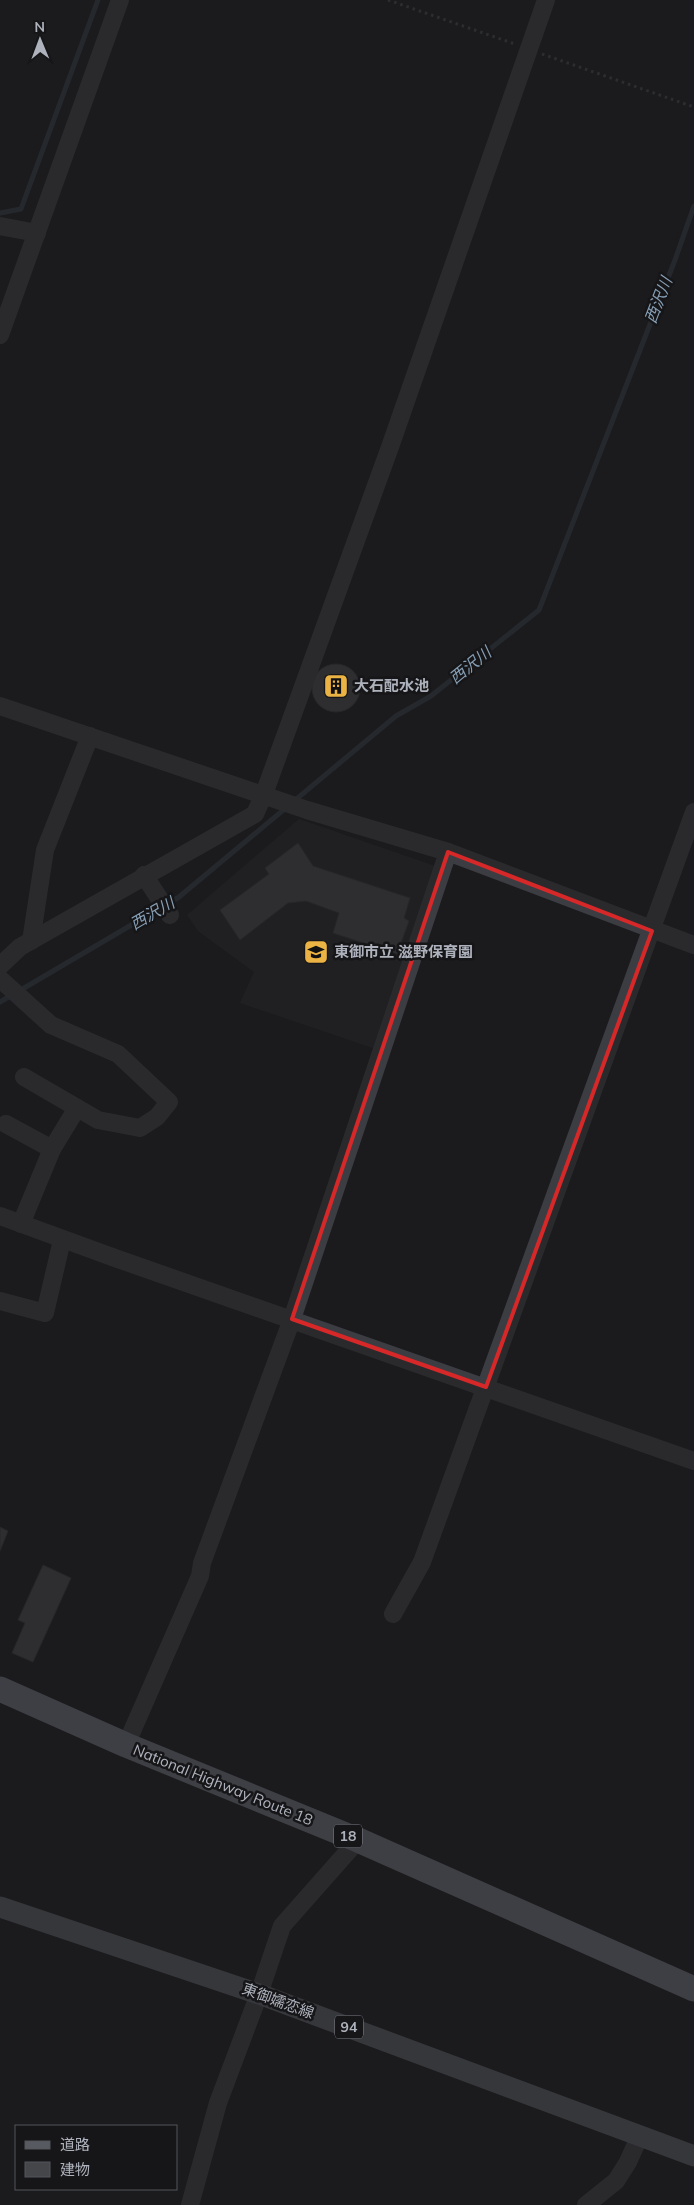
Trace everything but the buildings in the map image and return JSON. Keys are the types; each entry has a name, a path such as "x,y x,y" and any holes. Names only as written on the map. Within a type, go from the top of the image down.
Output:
{"highway":[{"name":"National Highway Route 18","path":"0,1689 126,1744 358,1840 694,1989"}],"main road":[{"name":"東御嬬恋線","path":"0,1907 259,1994 640,2134 694,2156"}],"street":[{"path":"0,335 120,0"},
{"path":"0,966 20,947 144,875 255,814 272,797 390,447 546,0"},
{"path":"0,226 37,234"},
{"path":"0,706 307,810 448,852 652,931 694,945"},
{"path":"31,941 45,850 90,736"},
{"path":"393,1614 422,1562 694,812"},
{"path":"126,1744 200,1576 205,1554 292,1319 448,852"},
{"path":"144,875 170,916"},
{"path":"4,983 51,1025 118,1054 169,1102 157,1117 140,1128 98,1120 24,1077"},
{"path":"21,1224 52,1150 77,1108"},
{"path":"6,1124 52,1150"},
{"path":"0,1216 62,1240 94,1248 115,1258 694,1460"},
{"path":"0,1301 45,1313 62,1240"},
{"path":"190,2205 218,2103 282,1926 358,1840"},
{"path":"586,2205 616,2181 628,2162 640,2134"}],"path":[{"path":"388,0 694,107"}],"highlighted area":[{"path":"448,852 652,931 486,1387 292,1319"}],"shaded area":[{"name":"東御市立 滋野保育園","path":"299,819 435,866 373,1048 240,1003 254,972 198,931 187,915"}],"waterway":[{"path":"0,213 21,209 98,0"},
{"name":"西沢川","path":"294,801 396,716 431,696 539,610 675,260 694,206"},
{"name":"西沢川","path":"19,991 179,897 287,807"},
{"name":"西沢川","path":"0,1002 12,995"}],"place":[{"name":"大石配水池","path":"336,686"},
{"name":"東御市立 滋野保育園","path":"316,952"}]}
